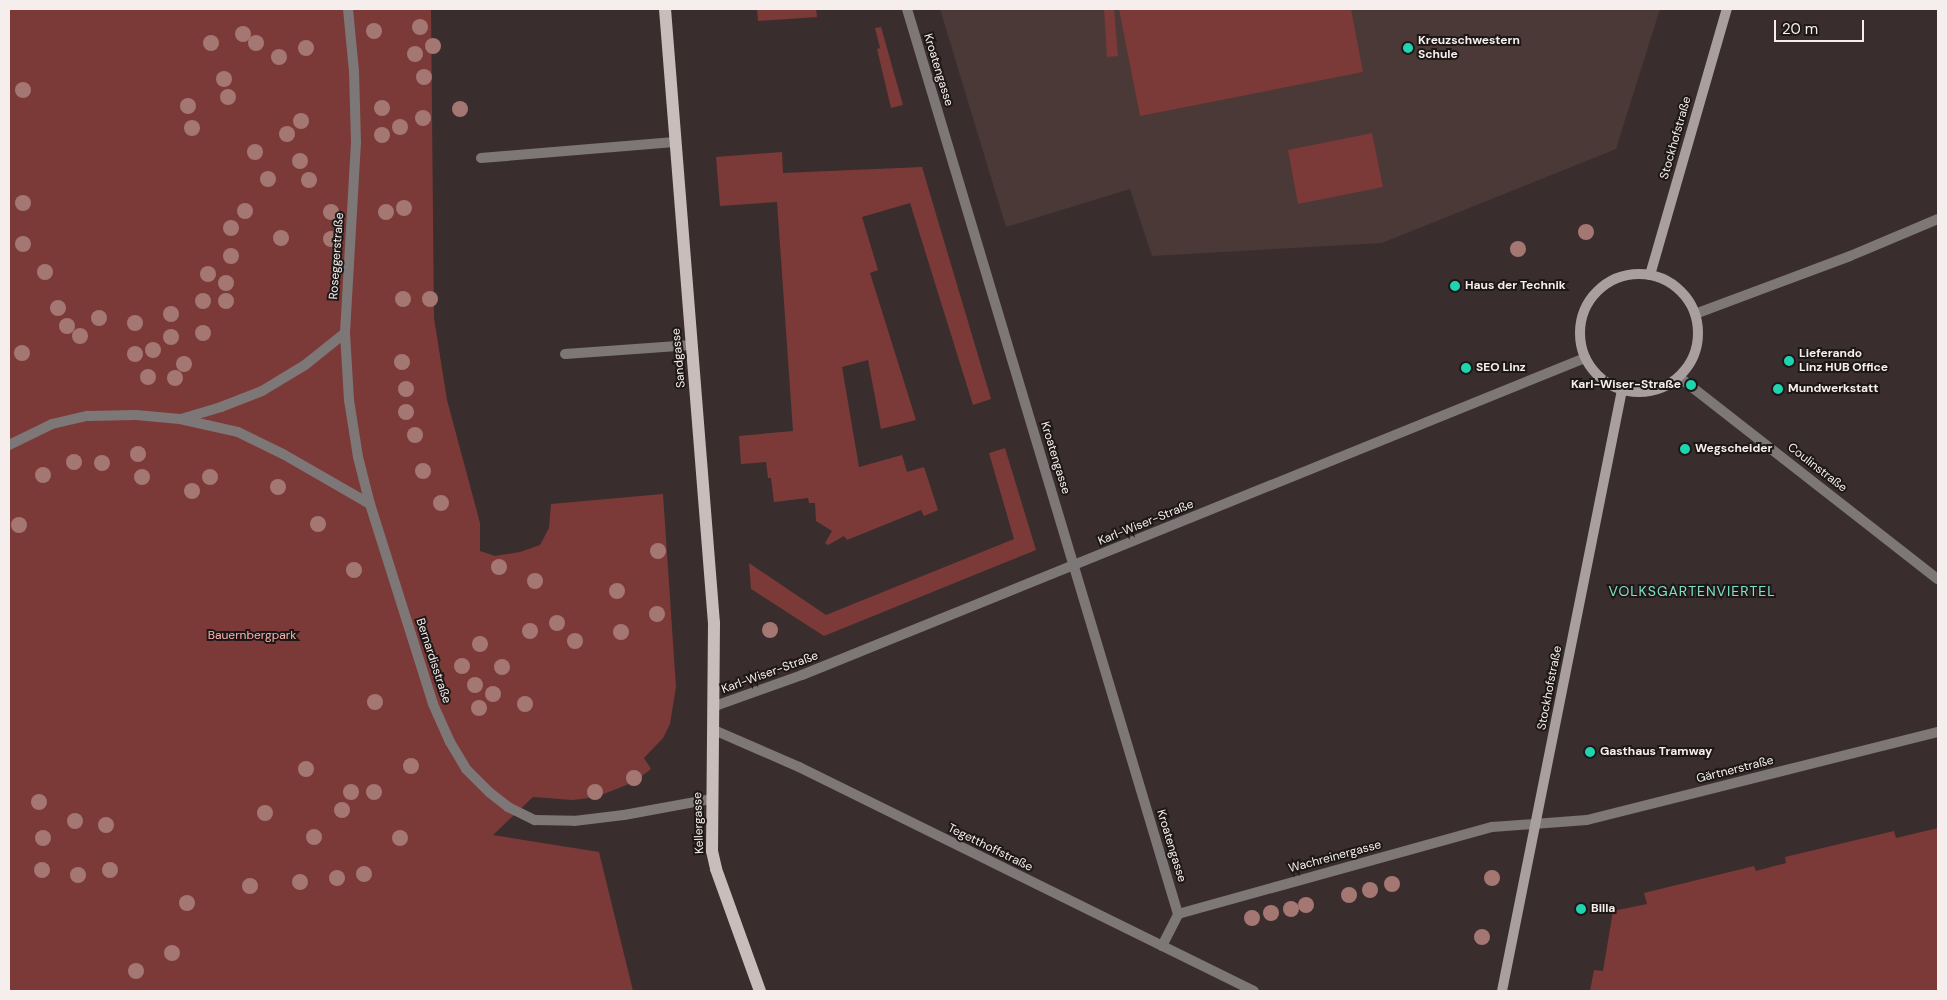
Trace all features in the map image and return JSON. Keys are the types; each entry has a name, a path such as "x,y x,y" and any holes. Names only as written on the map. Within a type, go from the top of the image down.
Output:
{"main road":[{"name":"Sandgasse","path":"665,9 674,142 711,564 716,706"},
{"name":"Kellergasse","path":"716,706 712,851 716,869 760,991"}],"street":[{"name":"Roseggerstraße","path":"348,9 354,71 356,142 345,333 349,400 358,457 370,504"},
{"name":"Kroatengasse","path":"907,9 1178,914"},
{"name":"Stockhofstraße","path":"1650,275 1727,9"},
{"path":"481,158 674,142"},
{"path":"1695,314 1850,256 1938,219"},
{"path":"1650,275 1665,280 1678,288 1688,300 1695,314 1698,328 1696,348 1688,366 1670,384 1647,392 1622,390 1600,378 1585,358 1580,344 1580,323 1588,302 1608,282 1622,276 1650,275"},
{"path":"180,420 262,391 305,365 345,333"},
{"path":"565,354 692,345"},
{"name":"Karl-Wiser-Straße","path":"716,706 802,675 1585,358"},
{"name":"Coulinstraße","path":"1679,377 1938,579"},
{"name":"Stockhofstraße","path":"1502,991 1622,390"},
{"path":"9,446 52,424 88,416 136,415 180,420 238,432 284,454 370,504"},
{"name":"Bernardisstraße","path":"370,504 433,704 450,742 466,769 489,792 508,807 535,820 574,820 624,815 712,799"},
{"name":"Tegetthoffstraße","path":"714,730 798,767 1254,991"},
{"name":"Gärtnerstraße","path":"1536,824 1587,820 1938,732"},
{"name":"Wachreinergasse","path":"1178,914 1492,827 1536,824"},
{"path":"1162,946 1178,914"}],"shaded area":[{"path":"940,9 1660,9 1616,149 1382,243 1152,256 1130,189 1006,227"}],"green space":[{"name":"Bauernbergpark","path":"9,9 431,9 434,318 447,400 480,523 480,551 495,556 520,552 540,545 549,528 551,504 663,494 676,687 670,724 663,738 644,758 651,769 634,782 596,797 573,800 533,797 493,835 599,852 633,991 9,991"},
{"path":"757,9 816,9 817,17 758,21"},
{"path":"1104,9 1114,9 1118,56 1107,57"},
{"path":"1119,9 1351,9 1363,72 1140,116"},
{"path":"881,27 903,105 891,108 877,49 880,48 875,28"},
{"path":"1372,133 1383,187 1298,204 1288,150"},
{"path":"782,152 783,173 922,167 991,399 973,405 910,203 862,217 878,270 870,273 916,420 881,429 868,360 842,367 859,467 902,455 907,472 924,467 938,510 924,516 921,510 847,540 844,536 828,545 825,543 832,531 816,521 815,503 809,503 808,498 774,502 771,478 768,478 766,462 741,464 739,436 793,431 777,202 720,206 716,157"},
{"path":"1005,448 1036,550 824,636 751,589 749,563 826,615 1014,539 989,453"},
{"path":"1938,828 1938,991 1590,991 1594,970 1603,971 1613,911 1647,904 1644,893 1754,866 1756,871 1786,863 1785,857 1894,831 1896,838"}],"place":[{"name":"Kreuzschwestern Schule","path":"1408,48"},
{"name":"Haus der Technik","path":"1455,286"},
{"name":"Lieferando Linz HUB Office","path":"1789,361"},
{"name":"SEO Linz","path":"1466,368"},
{"name":"Karl-Wiser-Straße","path":"1691,385"},
{"name":"Mundwerkstatt","path":"1778,389"},
{"name":"Wegscheider","path":"1685,449"},
{"name":"Gasthaus Tramway","path":"1590,752"},
{"name":"Billa","path":"1581,909"}],"district":[{"name":"VOLKSGARTENVIERTEL","path":"1692,591"}]}
